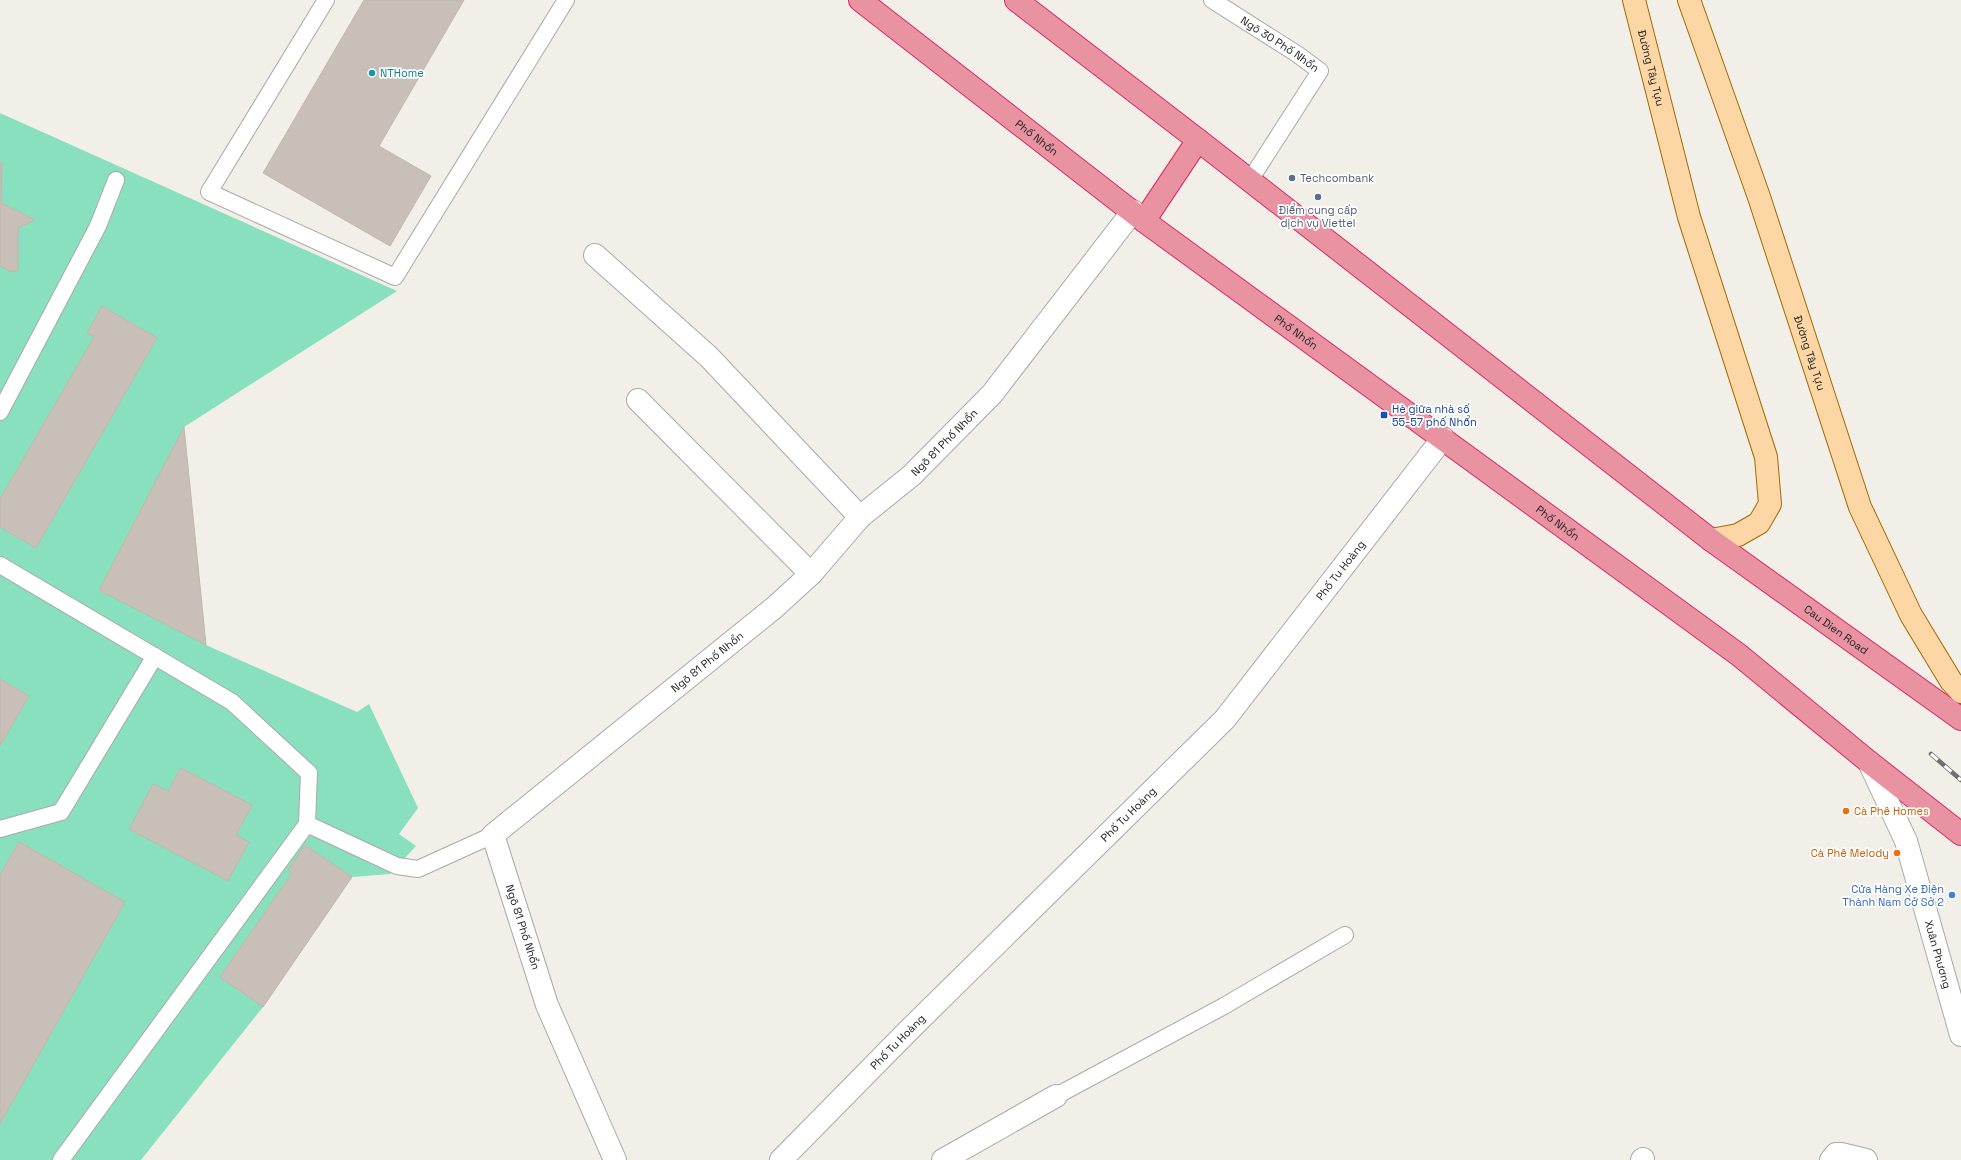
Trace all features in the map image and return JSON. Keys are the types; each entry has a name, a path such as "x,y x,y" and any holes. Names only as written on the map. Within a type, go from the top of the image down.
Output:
{"highway":[{"name":"Phố Nhổn","path":"860,0 1138,216 1739,655 1869,762"},
{"path":"1016,0 1250,180 1711,540"},
{"path":"1138,216 1198,140"},
{"name":"Cau Dien Road","path":"1711,540 1961,719"},
{"path":"1869,762 1961,834"}],"main road":[{"name":"Đường Tây Tựu","path":"1634,0 1689,217 1766,457 1770,504 1759,523 1738,535 1711,540"},
{"name":"Đường Tây Tựu","path":"1689,0 1759,197 1860,507 1911,615 1951,682 1961,692"}],"street":[{"name":"Ngõ 81 Phố Nhổn","path":"615,1160 547,1004 493,835 775,607 811,574 860,517 912,475 992,394 1138,216"},
{"path":"595,255 709,356 860,517"},
{"path":"638,400 811,574"},
{"name":"Phố Tu Hoàng","path":"781,1160 916,1022 1225,719 1443,438"},
{"name":"Xuân Phương","path":"1869,762 1906,841 1961,1035"},
{"path":"944,1160 1056,1096"},
{"path":"1830,1160 1836,1154 1841,1154 1866,1160"}],"lane":[{"path":"326,0 209,192 395,277 566,0"},
{"name":"Ngõ 30 Phố Nhổn","path":"1212,0 1297,54 1320,71 1250,180"},
{"path":"0,412 98,226 116,180"},
{"path":"0,565 232,702 309,773 307,824 61,1160"},
{"path":"0,829 61,812 155,656"},
{"path":"307,824 397,866 418,869 493,835"},
{"path":"1056,1096 1224,1006 1345,934"}],"green space":[{"path":"0,113 397,291 184,427 206,645 357,712 369,704 418,808 399,834 416,846 390,874 352,877 263,1007 141,1160 0,1160"}],"building":[{"name":"NTHome","path":"364,0 464,0 379,146 431,176 390,246 263,173"},
{"path":"0,163 2,163 1,203 35,220 18,228 18,270 11,272 0,266"},
{"path":"102,306 157,338 36,548 0,527 0,499 94,337 87,333"},
{"path":"184,427 206,645 99,590"},
{"path":"0,679 29,696 0,746"},
{"path":"181,768 252,805 236,835 249,842 228,881 129,829 153,784 168,791"},
{"path":"19,842 125,902 0,1124 0,875"},
{"path":"305,845 352,877 263,1007 220,977 292,873 288,870"}],"railway":[{"path":"1931,754 1961,780"}],"place":[{"name":"NTHome","path":"372,73"},
{"name":"Techcombank","path":"1292,178"},
{"name":"Điểm cung cấp dịch vụ Viettel","path":"1318,197"},
{"name":"Hè giữa nhà số 55-57 phố Nhổn","path":"1384,415"},
{"name":"Cà Phê Homes","path":"1846,811"},
{"name":"Cà Phê Melody","path":"1897,853"},
{"name":"Cửa Hàng Xe Điện Thành Nam Cở Sở 2","path":"1952,895"}]}
